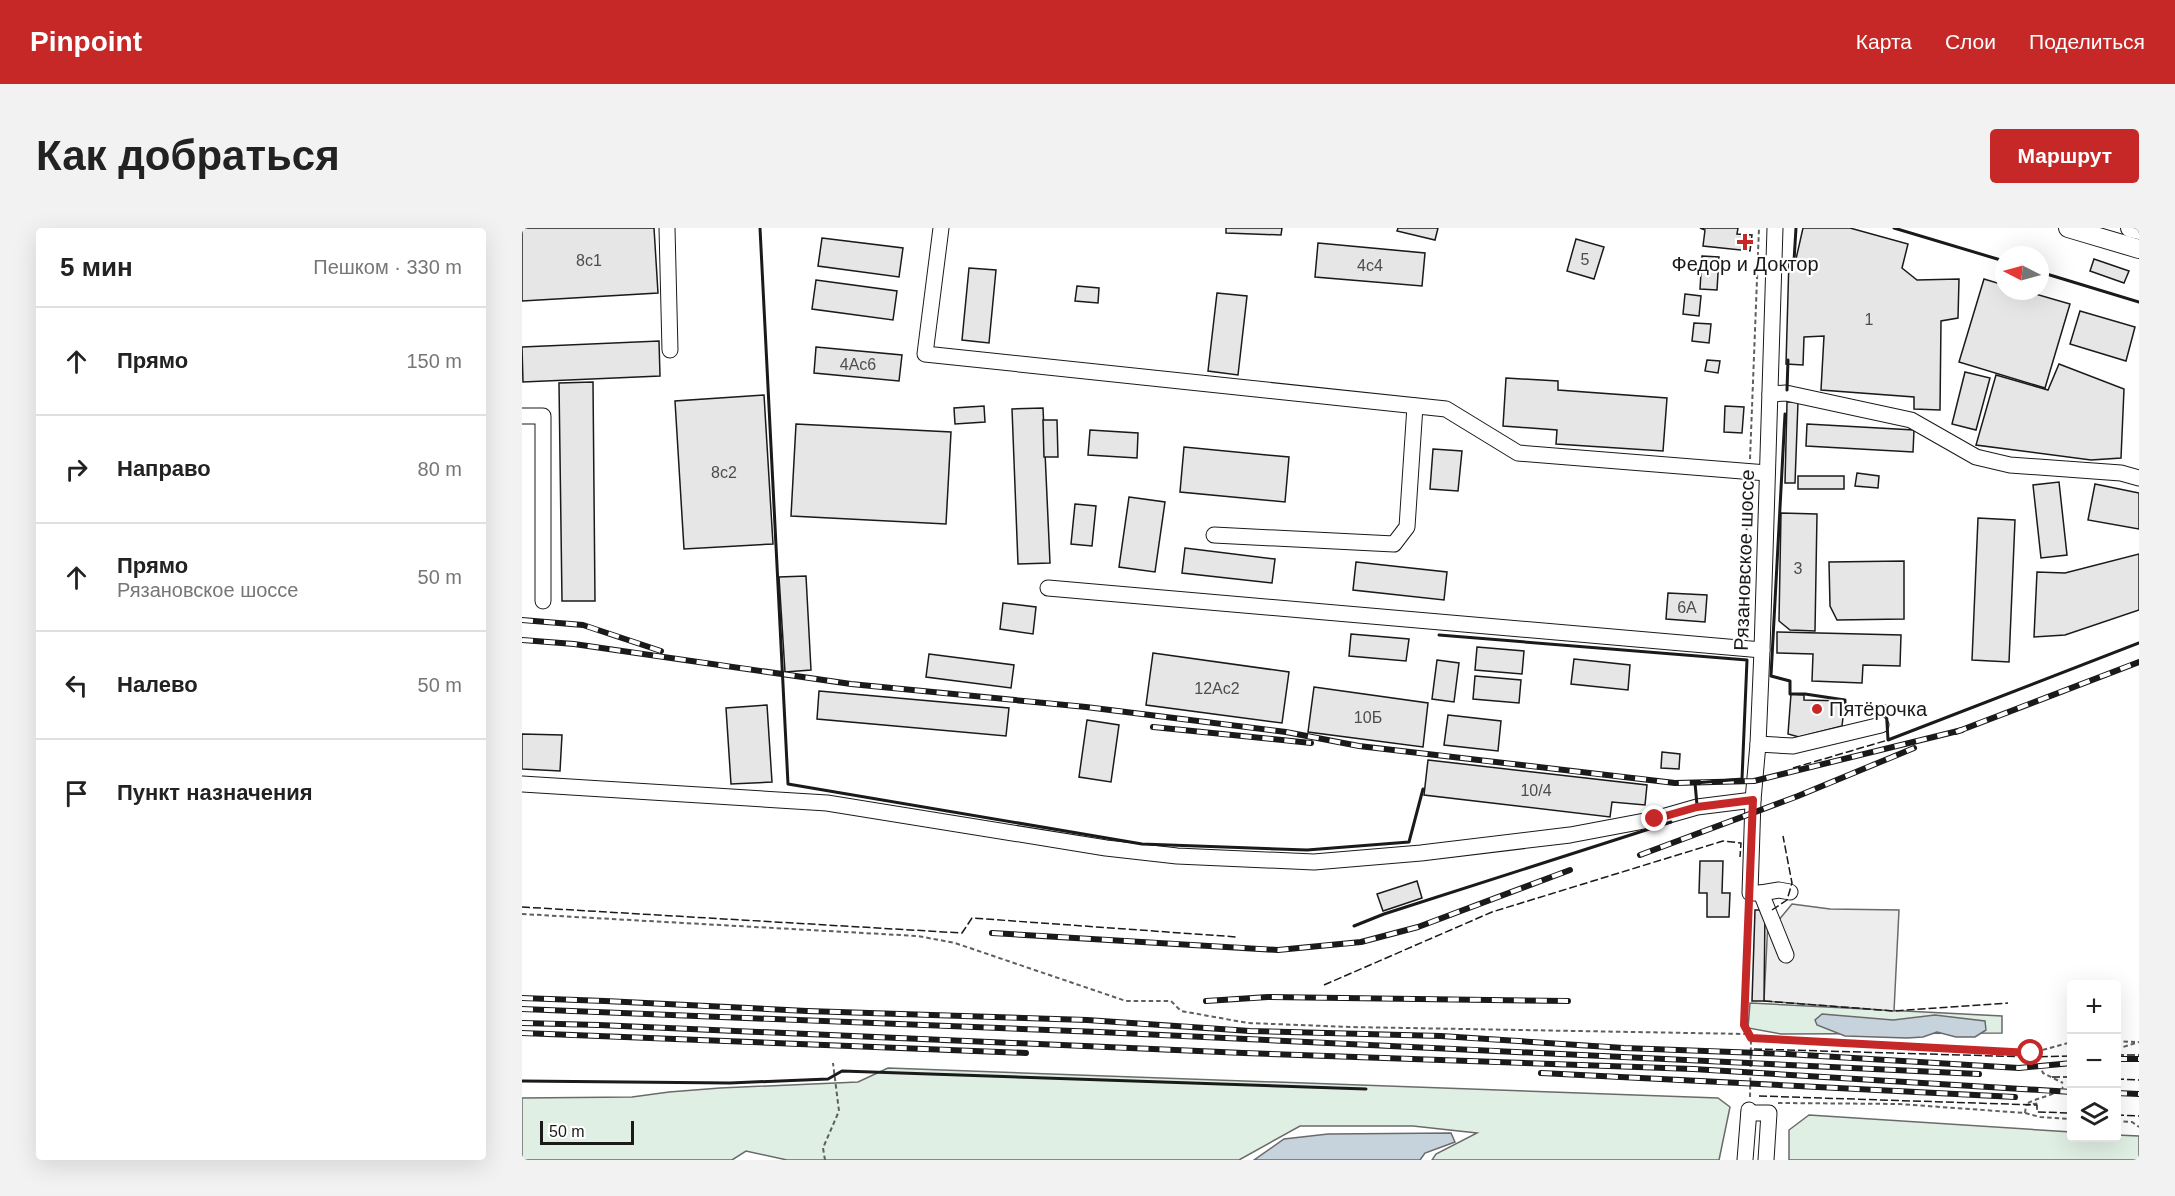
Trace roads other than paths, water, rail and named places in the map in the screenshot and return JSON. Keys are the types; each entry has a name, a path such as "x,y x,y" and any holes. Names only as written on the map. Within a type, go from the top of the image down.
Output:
{"main road":[{"path":"2068,228 2139,249"},
{"path":"2130,228 2139,230"}],"street":[{"path":"667,228 670,350"},
{"path":"941,228 925,354 1446,410 1518,453 1767,473"},
{"name":"Рязановское шоссе","path":"1756,893 1753,800 1758,744 1759,650 1776,228"},
{"path":"1770,394 1786,393 1911,420 1976,457 2010,465 2121,473 2139,478"},
{"path":"1214,535 1394,544 1407,527 1415,406"},
{"path":"522,416 543,416 543,601"},
{"path":"1048,588 1759,650"},
{"path":"1758,744 1793,746 1881,725"},
{"path":"522,784 827,803 1106,848 1177,856 1314,862 1421,853 1570,835 1655,819 1697,807 1753,800"},
{"path":"1786,955 1756,893 1779,890 1790,892"},
{"path":"1746,1160 1749,1111 1769,1113 1766,1160"}],"railway":[{"path":"522,620 583,625 661,651"},
{"path":"522,640 574,644 851,684 1086,707 1286,732 1359,746 1675,783 1754,781 1962,730"},
{"path":"1956,732 2139,662"},
{"path":"1153,727 1311,743"},
{"path":"1640,855 1798,796 1914,748"},
{"path":"992,933 1278,950 1361,942 1418,927 1570,870"},
{"path":"1206,1001 1268,997 1568,1001"},
{"path":"522,998 807,1011 1087,1020 1250,1031 1441,1036 1624,1048 1787,1054 2019,1068 2067,1063"},
{"path":"522,1009 1099,1032 1979,1074"},
{"path":"522,1023 1693,1069 2067,1092"},
{"path":"522,1033 1026,1053"},
{"path":"2121,1059 2139,1059"},
{"path":"1541,1073 2015,1097"},
{"path":"2121,1093 2139,1094"}],"place":[{"name":"Федор и Доктор","path":"1745,242"},
{"name":"Пятёрочка","path":"1817,709"}]}
